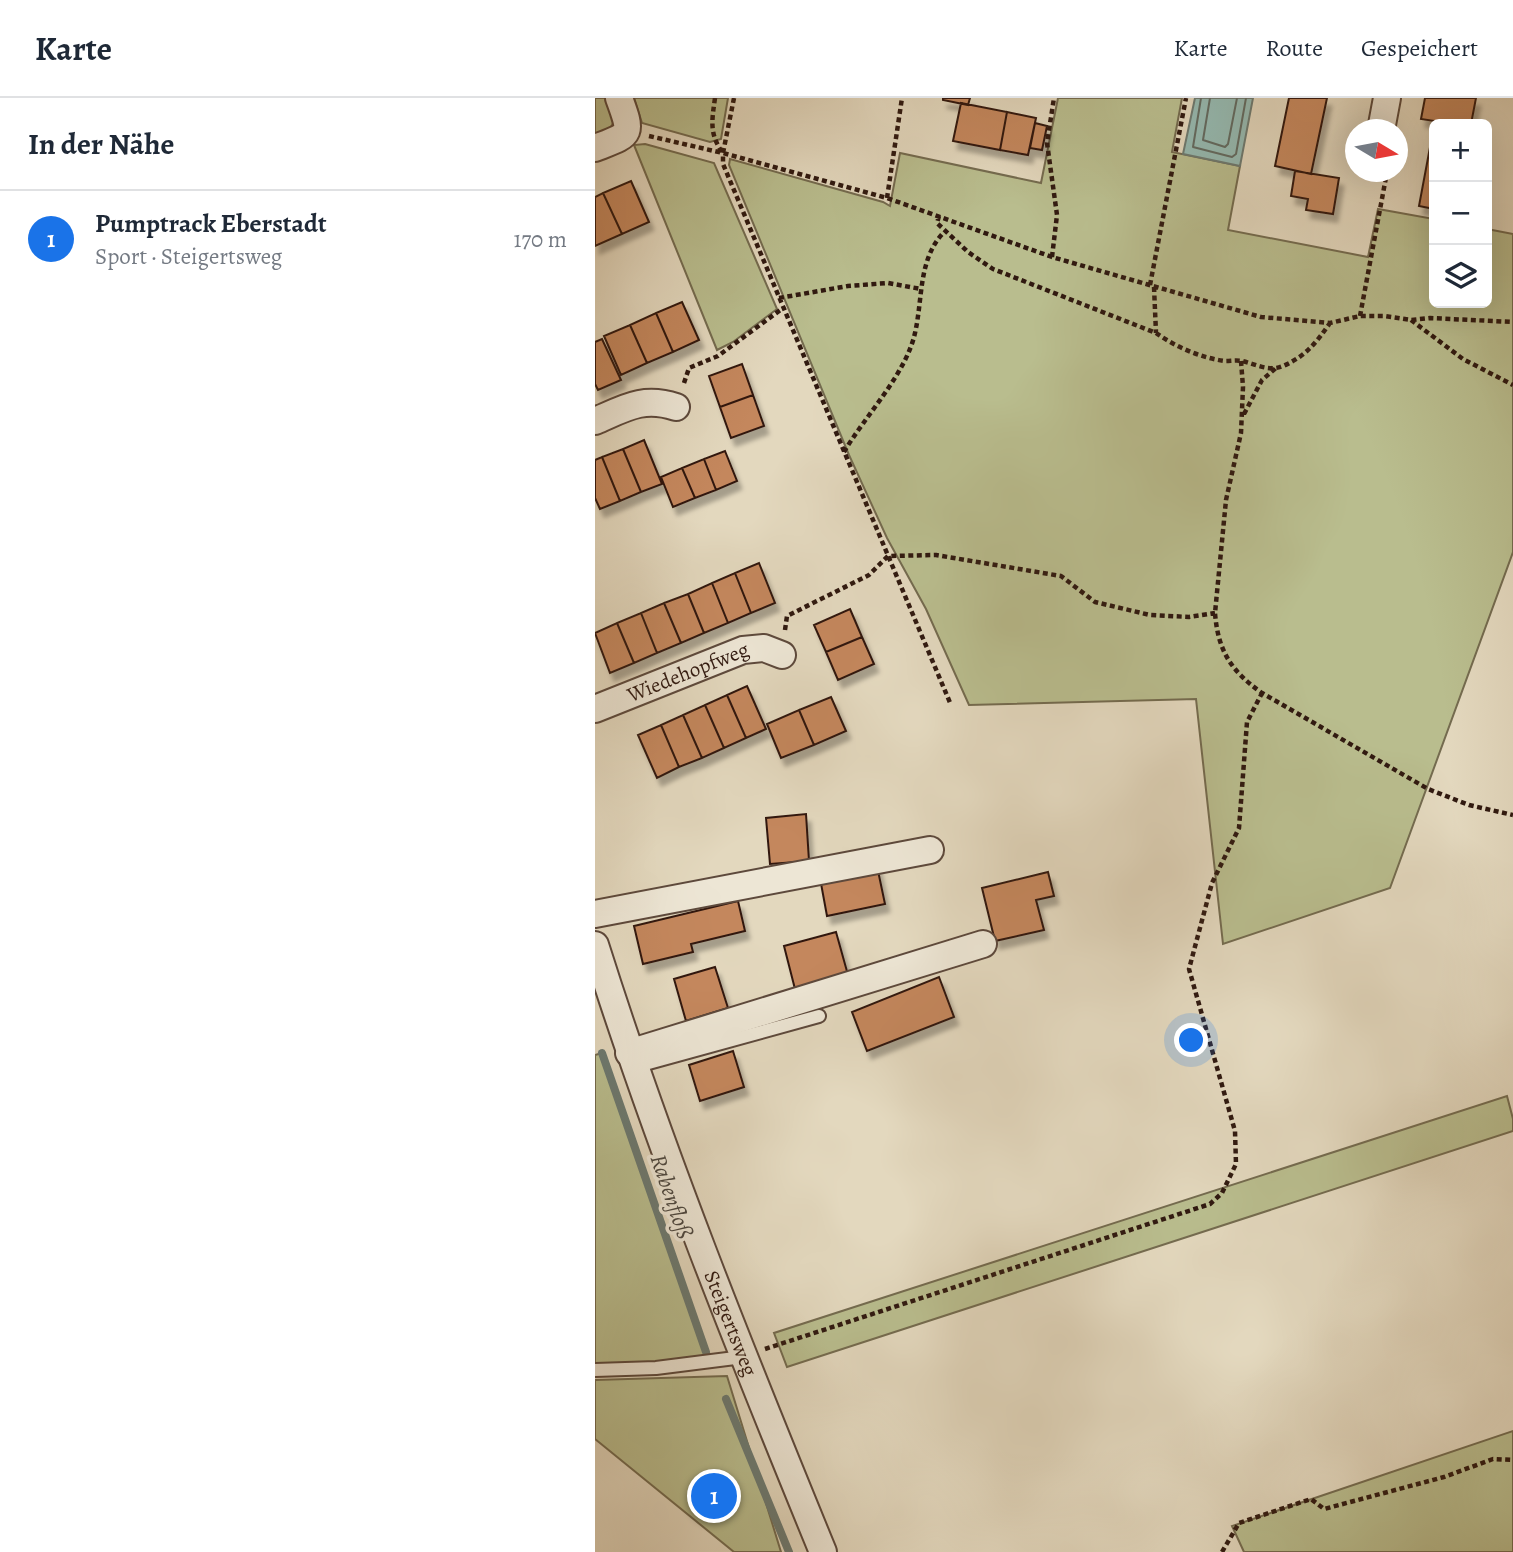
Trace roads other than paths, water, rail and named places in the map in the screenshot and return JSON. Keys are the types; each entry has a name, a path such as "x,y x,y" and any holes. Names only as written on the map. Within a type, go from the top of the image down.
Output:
{"street":[{"path":"595,148 623,137 628,131 628,122 619,98"},
{"path":"1383,119 1387,98"},
{"path":"595,421 646,401 676,407"},
{"name":"Wiedehopfweg","path":"595,709 743,650 764,648 782,655"},
{"path":"595,914 930,850"},
{"path":"631,1060 983,944"},
{"name":"Steigertsweg","path":"595,945 631,1060 743,1357 823,1552"}],"lane":[{"path":"631,1060 818,1016"},
{"path":"595,1370 656,1368 743,1357"}],"water":[{"path":"1195,98 1253,98 1240,166 1183,154"}],"waterway":[{"name":"Rabenfloß","path":"602,1053 706,1352"},
{"name":"Rabenfloß","path":"726,1399 789,1552"}],"place":[{"name":"Pumptrack Eberstadt","path":"714,1496"}]}
